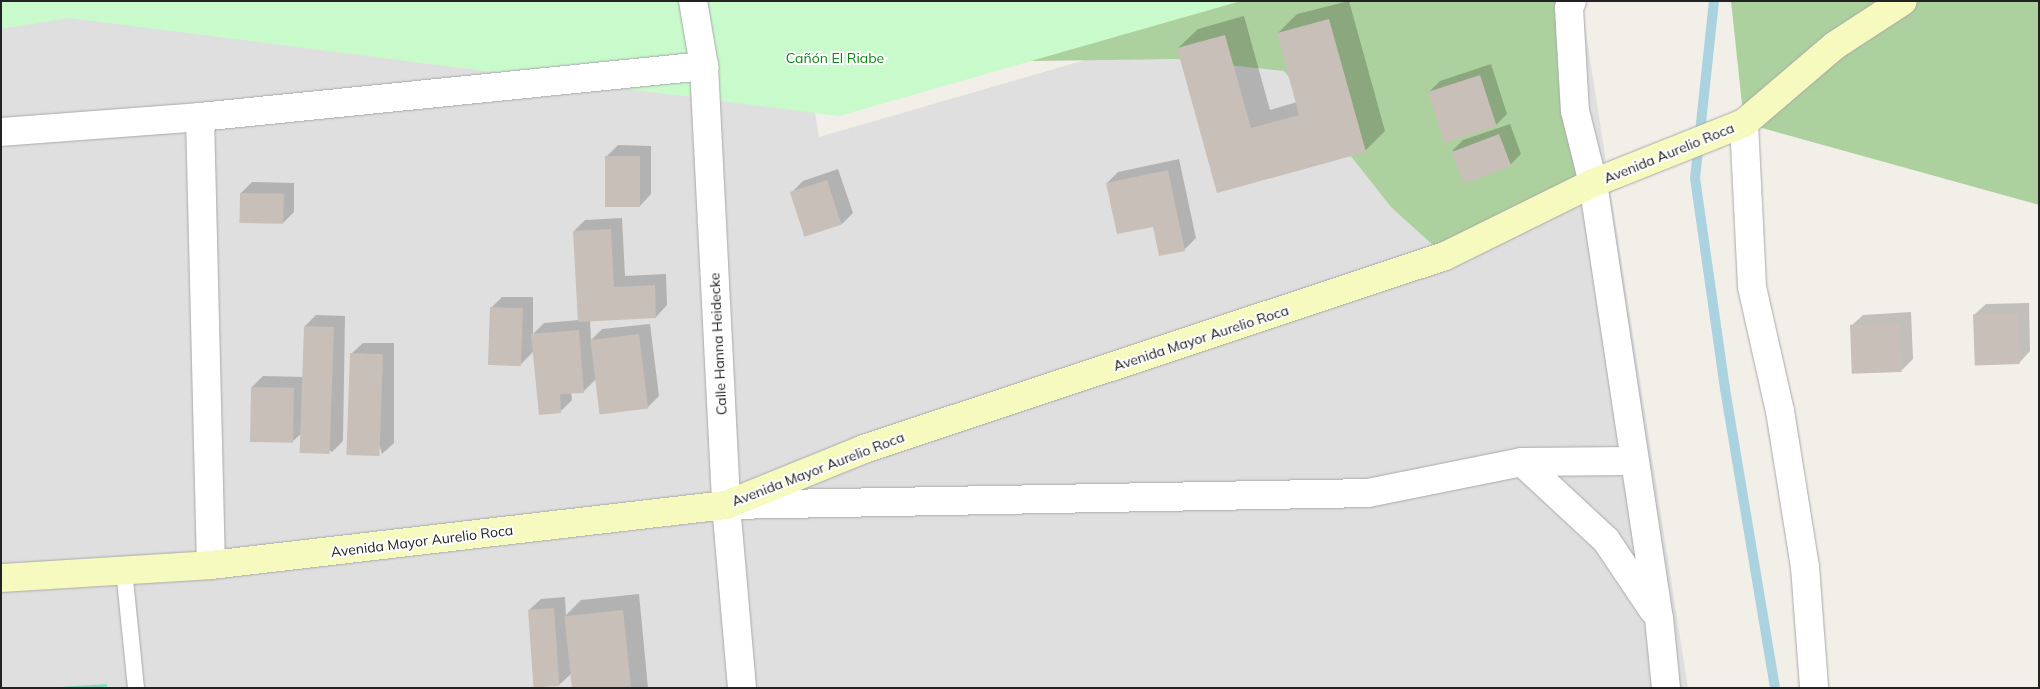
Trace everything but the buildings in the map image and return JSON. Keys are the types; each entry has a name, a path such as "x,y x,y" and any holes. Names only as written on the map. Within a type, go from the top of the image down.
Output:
{"main road":[{"name":"Avenida Aurelio Roca","path":"1605,179 1744,123 1834,46 1903,1"},
{"name":"Avenida Mayor Aurelio Roca","path":"1,578 211,565 726,505 864,449 1445,256 1605,179"}],"street":[{"name":"Calle Hanna Heidecke","path":"693,1 704,66 726,505 742,688"},
{"path":"1572,1 1569,8 1576,111 1605,179 1633,461 1659,618 1666,688"},
{"path":"1,132 200,117 704,66"},
{"path":"200,117 211,565"},
{"path":"1744,123 1752,287 1780,411 1804,557 1814,688"},
{"path":"726,505 1368,493 1522,462 1633,461"},
{"path":"1522,462 1606,540 1659,618"}],"lane":[{"path":"124,570 136,688"}],"shaded area":[{"path":"1,1 797,1 819,137 1290,1 1581,1 1688,688 1,688"}],"green space":[{"name":"Cañón El Riabe","path":"1,1 1241,1 839,116 69,18 1,29"},
{"path":"693,1 1572,1 1593,183 1445,256 1391,207 1284,71 1176,59 704,66"},
{"path":"1731,1 2039,1 2039,205 1744,123"},
{"path":"107,684 107,688 45,688"}],"waterway":[{"path":"1714,1 1695,178 1725,389 1775,688"}]}
